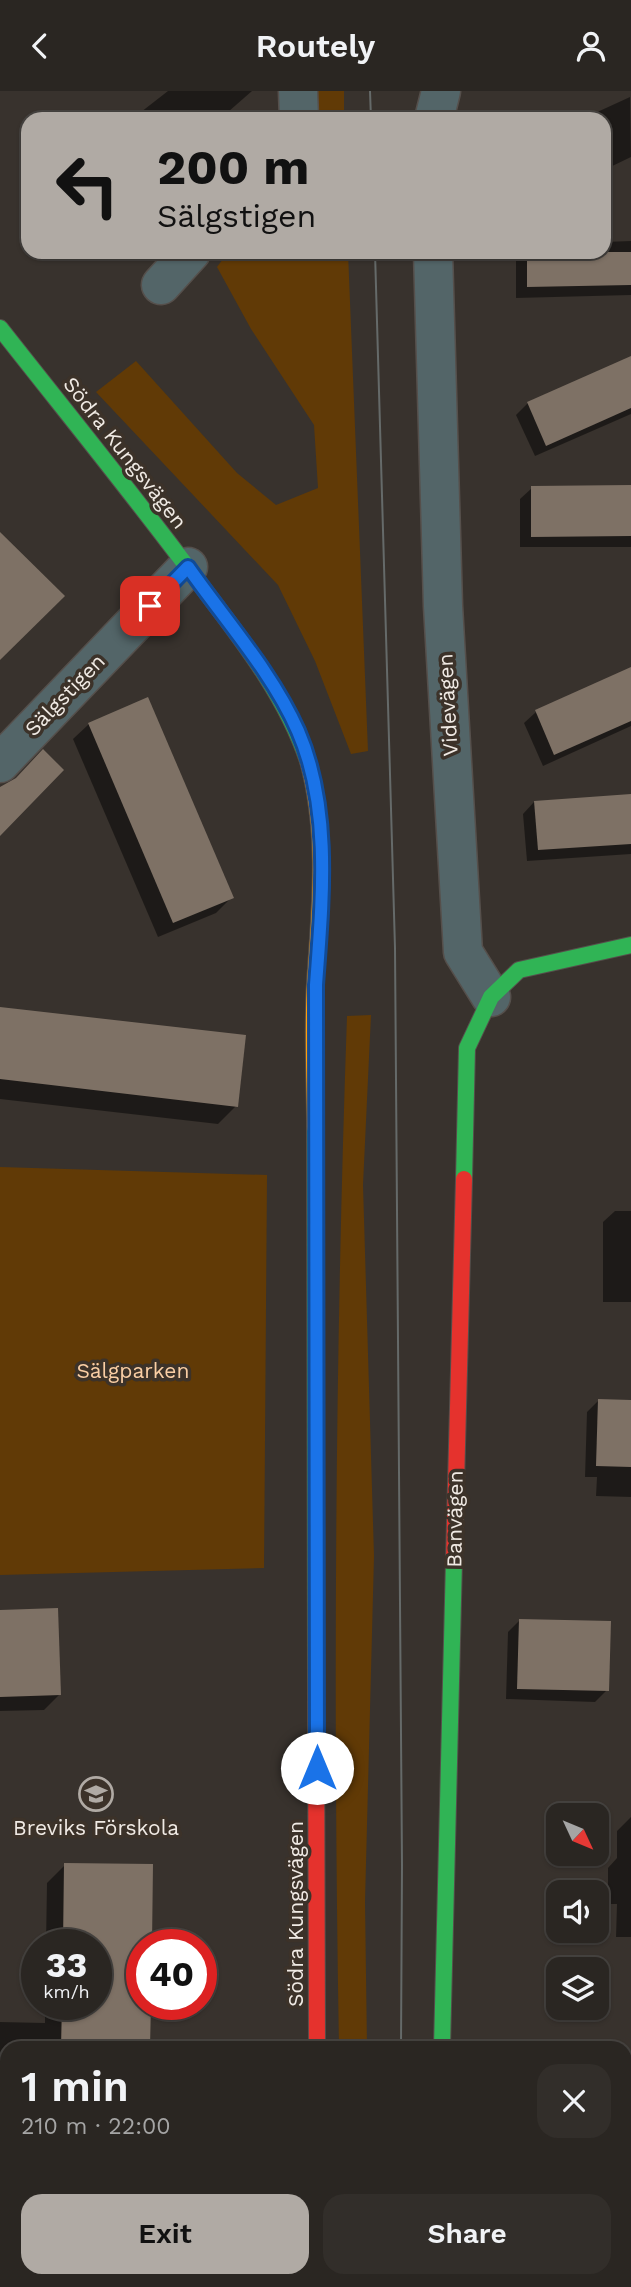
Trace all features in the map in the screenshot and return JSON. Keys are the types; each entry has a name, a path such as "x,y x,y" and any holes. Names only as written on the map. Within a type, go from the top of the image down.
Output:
{"street":[{"path":"298,91 299,112"},
{"path":"436,112 441,91"},
{"path":"161,285 185,259"},
{"name":"Videvägen","path":"433,259 443,606 463,952 491,997"},
{"name":"Södra Kungsvägen","path":"0,328 188,567 271,682 298,732 314,784 321,848 322,911 316,985 317,2041"},
{"name":"Sälgstigen","path":"0,763 188,567"},
{"path":"491,997 519,970 631,945"},
{"name":"Banvägen","path":"442,2041 467,1048 491,997"}],"green space":[{"path":"313,91 344,91 344,112 313,112"},
{"path":"223,259 348,259 368,751 351,754 315,661 278,585 96,392 136,361 237,473 276,505 318,488 314,425 251,329 217,267"},
{"path":"371,1015 363,1185 374,1556 365,1902 367,2041 339,2041 336,1531 347,1016"},
{"name":"Sälgparken","path":"0,1167 267,1175 264,1568 0,1575"}],"building":[{"path":"611,252 631,252 631,285 527,287 527,259 611,259"},
{"path":"631,356 631,408 546,446 527,402"},
{"path":"631,485 631,536 531,537 531,486"},
{"path":"0,532 65,596 0,660"},
{"path":"631,667 631,721 554,755 535,710"},
{"path":"148,697 234,898 173,923 88,723"},
{"path":"43,749 64,770 0,836 0,787 16,778"},
{"path":"631,794 631,844 538,850 534,801"},
{"path":"0,1007 246,1035 238,1107 0,1079"},
{"path":"598,1399 631,1400 631,1467 596,1466"},
{"path":"58,1608 61,1695 0,1697 0,1610"},
{"path":"519,1619 611,1621 609,1691 517,1689"},
{"path":"64,1863 153,1864 152,1929 126,1929 126,2020 151,2020 150,2041 61,2041 62,2020 112,2020 112,1929 63,1929"}],"tram line":[{"path":"370,91 371,112"},
{"path":"375,259 395,948 401,2041"}],"traffic: fast":[{"path":"0,328 245,644 287,712 308,761"},
{"path":"464,1179 467,1048 491,997 519,970 631,945"},
{"path":"315,1127 316,1702"},
{"path":"442,2041 454,1560"}],"traffic: slow":[{"path":"308,761 318,816 321,872 314,1001 315,1127"}],"traffic: jam":[{"path":"454,1560 464,1179"},
{"path":"316,1702 317,2041"}],"place":[{"name":"Breviks Förskola","path":"96,1794"}],"route":[{"path":"150,606 188,567 271,682 298,732 314,784 321,848 322,890 316,985 317,1768"}]}
